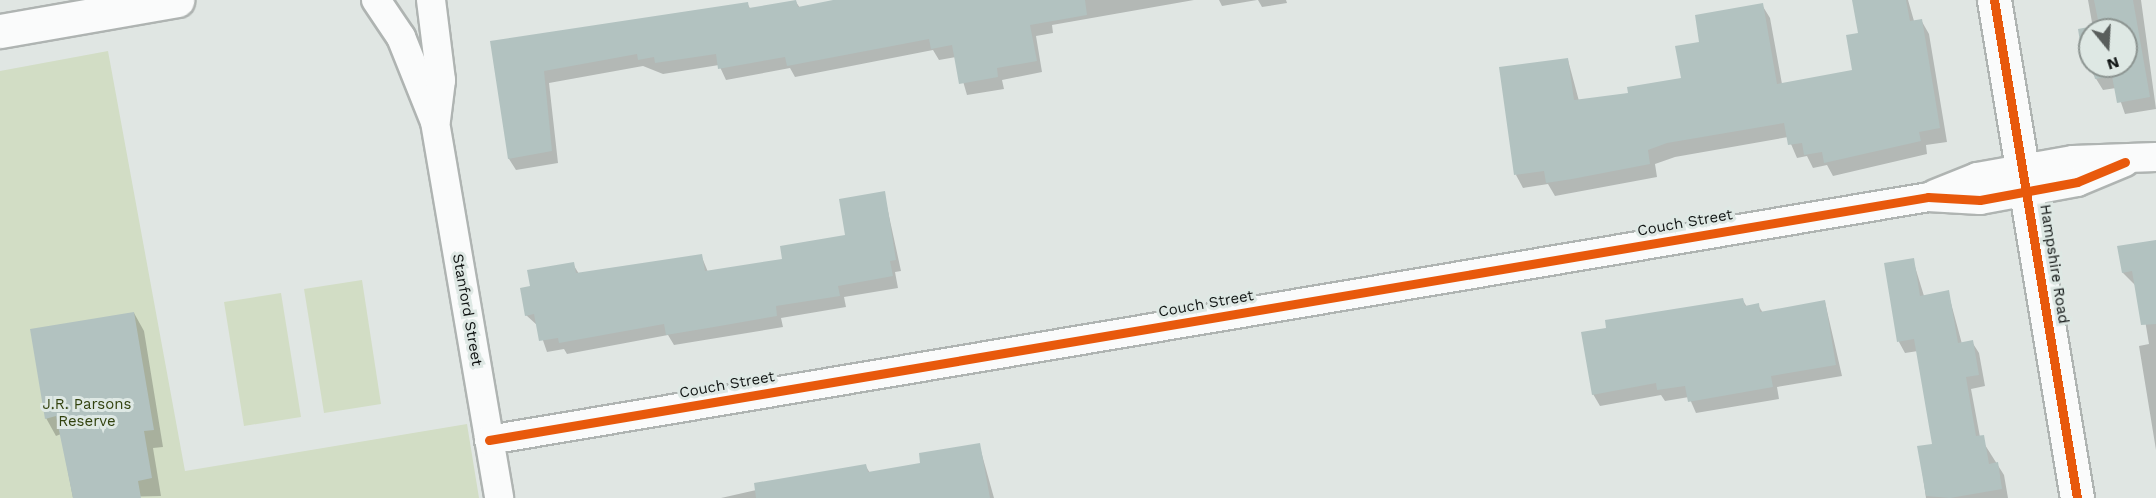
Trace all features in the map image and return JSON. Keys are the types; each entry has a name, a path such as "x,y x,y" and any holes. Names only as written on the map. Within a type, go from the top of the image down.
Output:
{"street":[{"path":"0,31 117,5 177,0"},
{"name":"Stanford Street","path":"376,0 401,37 435,122 499,498"},
{"name":"Stanford Street","path":"431,0 441,80 435,122"},
{"name":"Hampshire Road","path":"1994,0 2077,498"},
{"name":"Couch Street","path":"489,440 1928,197 1980,200 2025,180 2078,182 2125,162 2156,157"}],"green space":[{"name":"J.R. Parsons Reserve","path":"108,51 185,471 467,424 479,498 0,498 0,71"},
{"path":"362,280 381,404 324,413 304,289"},
{"path":"281,293 301,417 244,426 224,302"}],"building":[{"path":"796,0 798,7 833,0 1085,0 1087,15 1030,25 1037,61 997,68 998,77 959,84 952,45 931,49 929,39 787,66 785,57 718,69 716,54 655,63 654,57 638,60 637,54 544,71 552,151 508,159 490,41 748,2 749,8"},
{"path":"1852,0 1906,0 1910,21 1922,19 1940,128 1919,132 1921,141 1824,163 1822,152 1804,155 1802,143 1788,145 1784,123 1667,143 1648,150 1650,164 1546,183 1544,171 1514,175 1499,67 1568,58 1574,100 1628,93 1627,87 1681,78 1675,46 1699,42 1695,15 1763,3 1777,84 1852,70 1846,35 1858,33"},
{"path":"2094,0 2133,0 2136,18 2098,18"},
{"path":"2138,29 2150,97 2117,103 2112,78 2138,78"},
{"path":"885,191 896,260 890,261 893,276 838,286 840,296 776,306 777,316 714,327 666,335 664,324 559,343 558,338 539,341 534,314 525,316 520,288 530,286 527,270 574,262 576,273 702,254 705,271 782,259 780,246 845,235 839,199"},
{"path":"2156,240 2156,324 2141,325 2132,271 2122,273 2117,246"},
{"path":"1914,258 1920,296 1949,290 1958,343 1973,340 1979,375 1966,377 1976,436 1984,435 1989,464 1998,462 2002,489 1950,498 1926,496 1917,446 1932,444 1914,339 1897,342 1884,263"},
{"path":"1743,298 1745,306 1759,303 1760,312 1825,300 1836,365 1771,376 1773,387 1688,402 1685,386 1657,390 1656,383 1592,395 1581,332 1606,328 1605,320"},
{"path":"134,312 154,430 144,431 152,478 138,481 141,498 73,498 56,416 45,419 30,329"},
{"path":"980,443 990,498 756,498 754,483 866,464 868,472 920,463 919,453"}],"cycle path":[{"path":"1994,0 2077,498"},
{"path":"489,440 1928,197 1980,200 2077,182 2125,162"}]}
